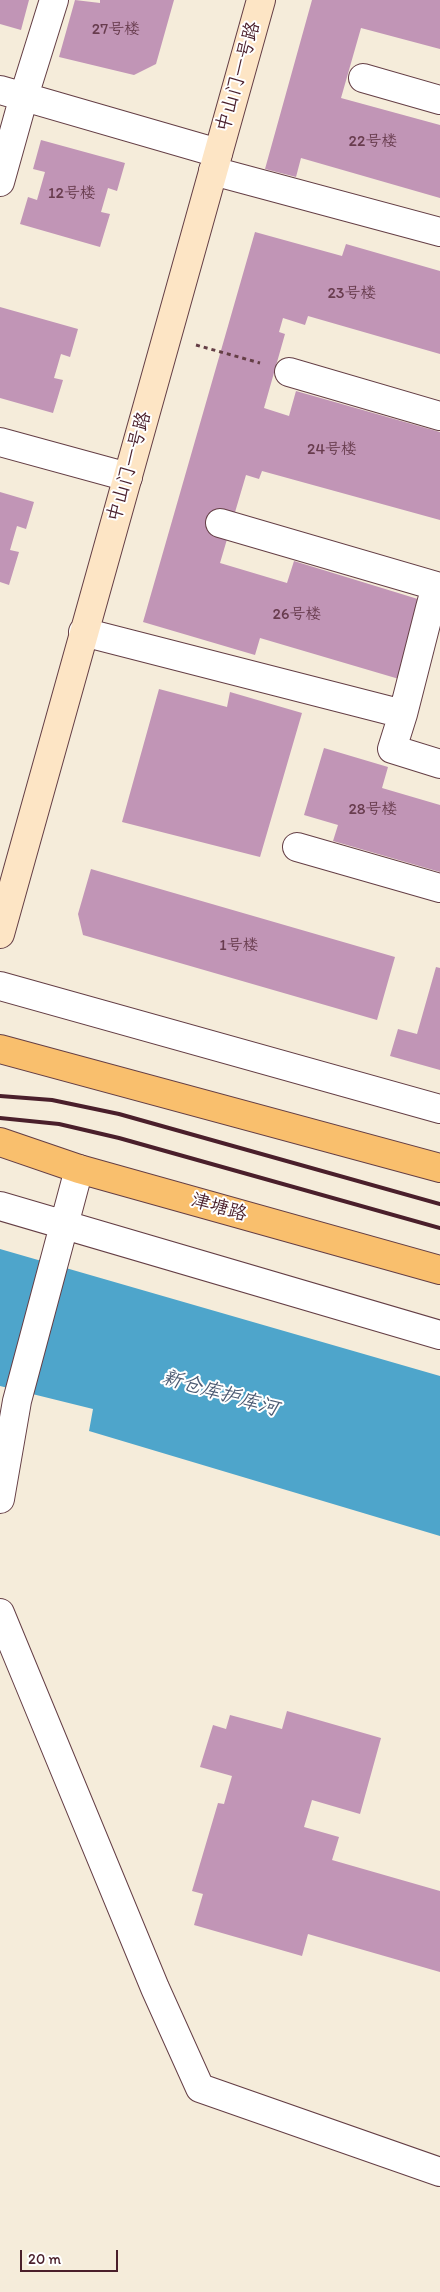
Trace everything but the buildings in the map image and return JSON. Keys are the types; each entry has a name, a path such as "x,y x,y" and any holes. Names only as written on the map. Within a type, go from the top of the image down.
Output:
{"main road":[{"path":"1,1055 440,1168"},
{"name":"津塘路","path":"0,1142 79,1169 440,1270"}],"street":[{"path":"0,182 12,93 54,0"},
{"name":"中山门一号路","path":"0,934 261,0"},
{"path":"362,78 440,100"},
{"path":"12,93 216,162 440,232"},
{"path":"289,372 440,416"},
{"path":"0,442 128,477"},
{"path":"220,523 436,594 392,749 440,764"},
{"path":"84,632 403,714"},
{"path":"297,847 440,888"},
{"path":"0,986 440,1108"},
{"path":"0,1499 17,1401 79,1169"},
{"path":"0,1206 64,1223 440,1335"},
{"path":"0,1613 154,1988 200,2088 440,2172"}],"path":[{"path":"166,336 289,372"}],"water":[{"name":"新仓库护库河","path":"0,1249 440,1376 440,1536 89,1431 93,1409 0,1386"}],"railway":[{"path":"0,1096 52,1100 119,1114 440,1204"},
{"path":"0,1118 59,1124 119,1138 440,1228"}]}
